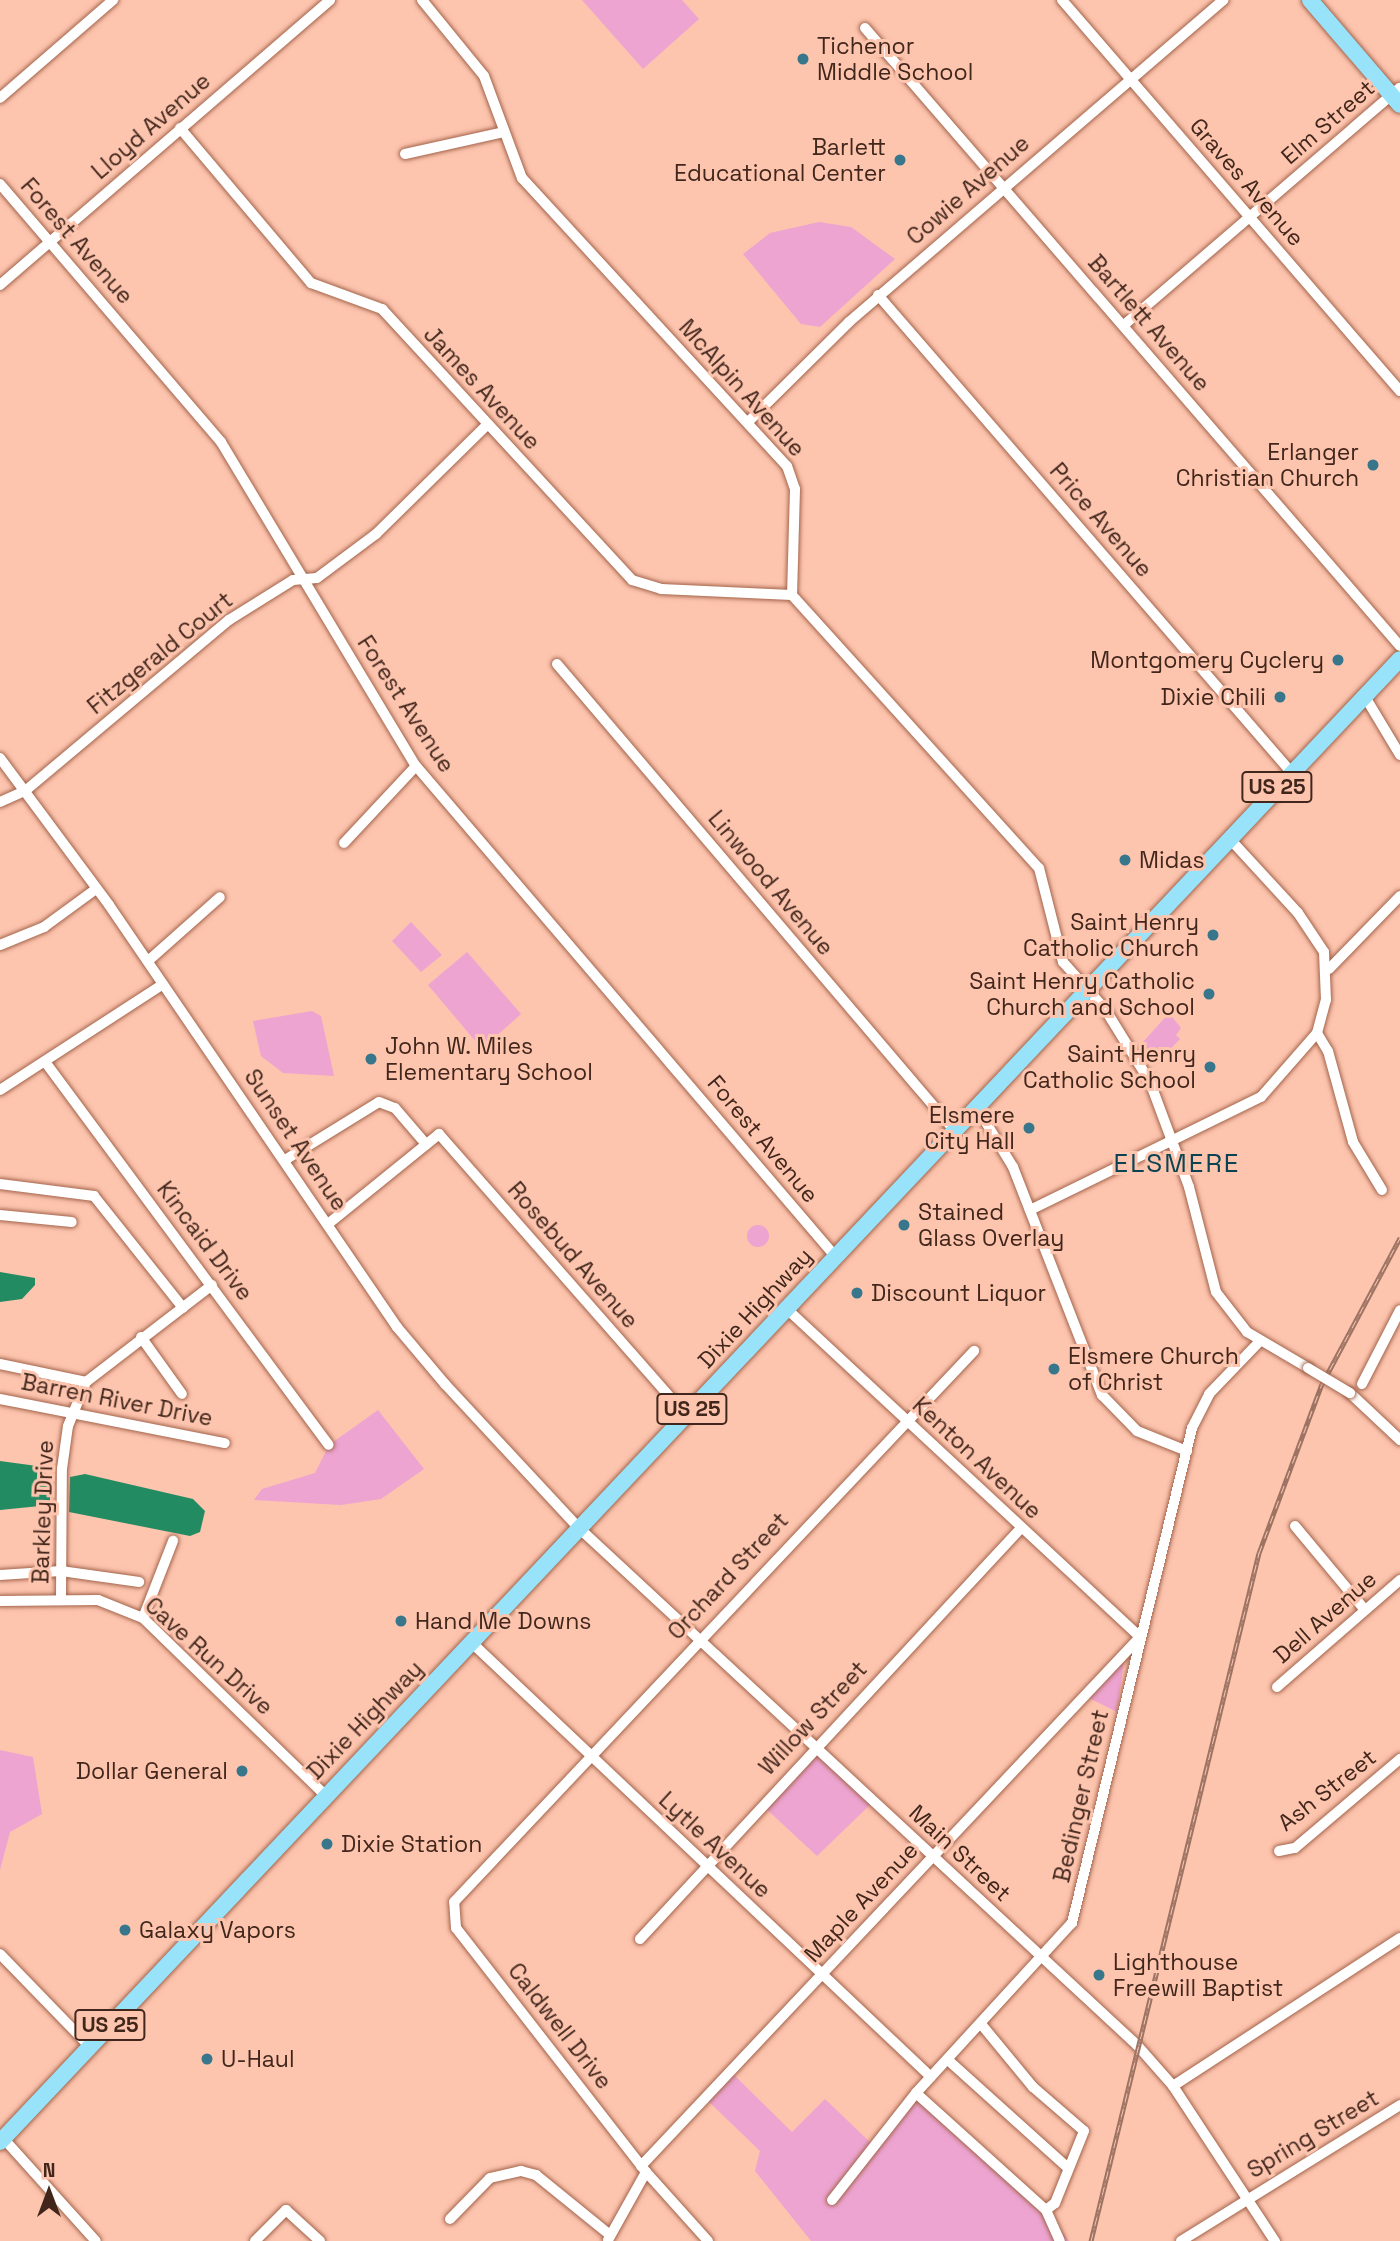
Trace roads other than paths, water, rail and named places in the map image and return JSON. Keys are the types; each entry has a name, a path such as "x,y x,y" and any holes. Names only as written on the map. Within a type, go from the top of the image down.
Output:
{"main road":[{"path":"1310,0 1397,96"},
{"name":"Dixie Highway","path":"2,2141 325,1795 1400,659"}],"street":[{"path":"0,98 113,0"},
{"name":"Lloyd Avenue","path":"0,285 330,0"},
{"name":"McAlpin Avenue","path":"422,0 484,76 522,178 749,422 792,475 792,595"},
{"name":"Graves Avenue","path":"1062,0 1400,391"},
{"name":"Cowie Avenue","path":"749,422 878,295 1223,0"},
{"name":"Bartlett Avenue","path":"865,28 1400,646"},
{"name":"Elm Street","path":"1124,325 1397,96"},
{"name":"James Avenue","path":"180,128 311,284 382,309 487,425 641,585 792,595"},
{"path":"405,154 504,132"},
{"name":"Forest Avenue","path":"0,184 214,432 416,766 835,1256"},
{"name":"Price Avenue","path":"878,295 1291,772"},
{"name":"Fitzgerald Court","path":"0,802 25,791 214,631 303,579 317,578 376,534 487,425"},
{"path":"792,595 1039,868 1052,899 1060,953 1139,1062 1189,1187 1216,1292 1259,1342 1350,1394 1400,1440"},
{"name":"Linwood Avenue","path":"557,664 954,1130"},
{"path":"1364,695 1400,755"},
{"name":"Sunset Avenue","path":"0,758 148,961 397,1327 579,1528"},
{"path":"344,843 416,766"},
{"path":"1229,838 1306,923 1329,969"},
{"path":"0,945 44,927 96,889"},
{"path":"1030,1210 1261,1097 1317,1033 1329,969 1400,896"},
{"path":"148,961 220,897"},
{"path":"0,1090 46,1063 163,984"},
{"path":"1317,1033 1328,1051 1356,1149 1382,1190"},
{"name":"Kincaid Drive","path":"46,1063 329,1445"},
{"path":"285,1160 364,1105 379,1102 395,1108 426,1144 328,1224"},
{"path":"976,1106 992,1125 1030,1210 1102,1395 1138,1431 1187,1451"},
{"name":"Rosebud Avenue","path":"426,1144 439,1134 686,1415"},
{"path":"0,1184 94,1196 183,1308"},
{"path":"0,1215 72,1222"},
{"name":"Barkley Drive","path":"61,1597 62,1469 74,1411 86,1382 141,1337 212,1286"},
{"name":"Kenton Avenue","path":"786,1308 1020,1529 1140,1637"},
{"path":"1362,1384 1400,1310"},
{"path":"141,1337 182,1394"},
{"name":"Bedinger Street","path":"832,2200 916,2093 1043,1959 1072,1923 1187,1451 1209,1394 1259,1342"},
{"name":"Orchard Street","path":"516,1832 905,1420 974,1351"},
{"path":"0,1364 86,1382"},
{"name":"Barren River Drive","path":"0,1399 74,1411 225,1443"},
{"path":"1295,1526 1365,1610"},
{"name":"Main Street","path":"579,1528 1043,1959 1173,2086 1275,2241"},
{"name":"Willow Street","path":"640,1939 704,1863 1020,1529"},
{"path":"143,1618 173,1541"},
{"path":"0,1575 61,1571 139,1582"},
{"name":"Dell Avenue","path":"1277,1687 1400,1580"},
{"name":"Cave Run Drive","path":"0,1601 61,1597 98,1600 143,1618 325,1795"},
{"name":"Maple Avenue","path":"609,2238 643,2169 932,1856 1140,1637"},
{"name":"Lytle Avenue","path":"471,1642 931,2077"},
{"name":"Ash Street","path":"1279,1851 1295,1848 1400,1759"},
{"name":"Caldwell Drive","path":"516,1832 460,1891 454,1902 456,1928 643,2169 708,2241"},
{"path":"1173,2086 1400,1938"},
{"path":"0,1954 90,2047"},
{"path":"981,2024 1033,2087 1084,2131 1067,2167 1055,2203 1046,2210"},
{"path":"948,2060 1067,2167"},
{"path":"916,2093 1046,2210 1060,2241"},
{"name":"Spring Street","path":"1248,2197 1400,2105"},
{"path":"2,2141 96,2241"},
{"path":"450,2219 490,2178 521,2171 536,2175 609,2238"},
{"path":"1181,2241 1248,2197"},
{"path":"255,2241 286,2210 320,2241"}],"railway":[{"path":"1091,2241 1259,1553 1322,1384 1400,1238"}],"place":[{"name":"Tichenor Middle School","path":"803,59"},
{"name":"Barlett Educational Center","path":"900,160"},
{"name":"Erlanger Christian Church","path":"1373,465"},
{"name":"Montgomery Cyclery","path":"1338,660"},
{"name":"Dixie Chili","path":"1280,697"},
{"name":"Midas","path":"1125,860"},
{"name":"Saint Henry Catholic Church","path":"1213,935"},
{"name":"Saint Henry Catholic Church and School","path":"1209,994"},
{"name":"John W. Miles Elementary School","path":"371,1059"},
{"name":"Saint Henry Catholic School","path":"1210,1067"},
{"name":"Elsmere City Hall","path":"1029,1128"},
{"name":"Stained Glass Overlay","path":"904,1225"},
{"name":"Discount Liquor","path":"857,1293"},
{"name":"Elsmere Church of Christ","path":"1054,1369"},
{"name":"Hand Me Downs","path":"401,1621"},
{"name":"Dollar General","path":"242,1771"},
{"name":"Dixie Station","path":"327,1844"},
{"name":"Galaxy Vapors","path":"125,1930"},
{"name":"Lighthouse Freewill Baptist","path":"1099,1975"},
{"name":"U-Haul","path":"207,2059"}],"district":[{"name":"ELSMERE","path":"1177,1164"}]}
